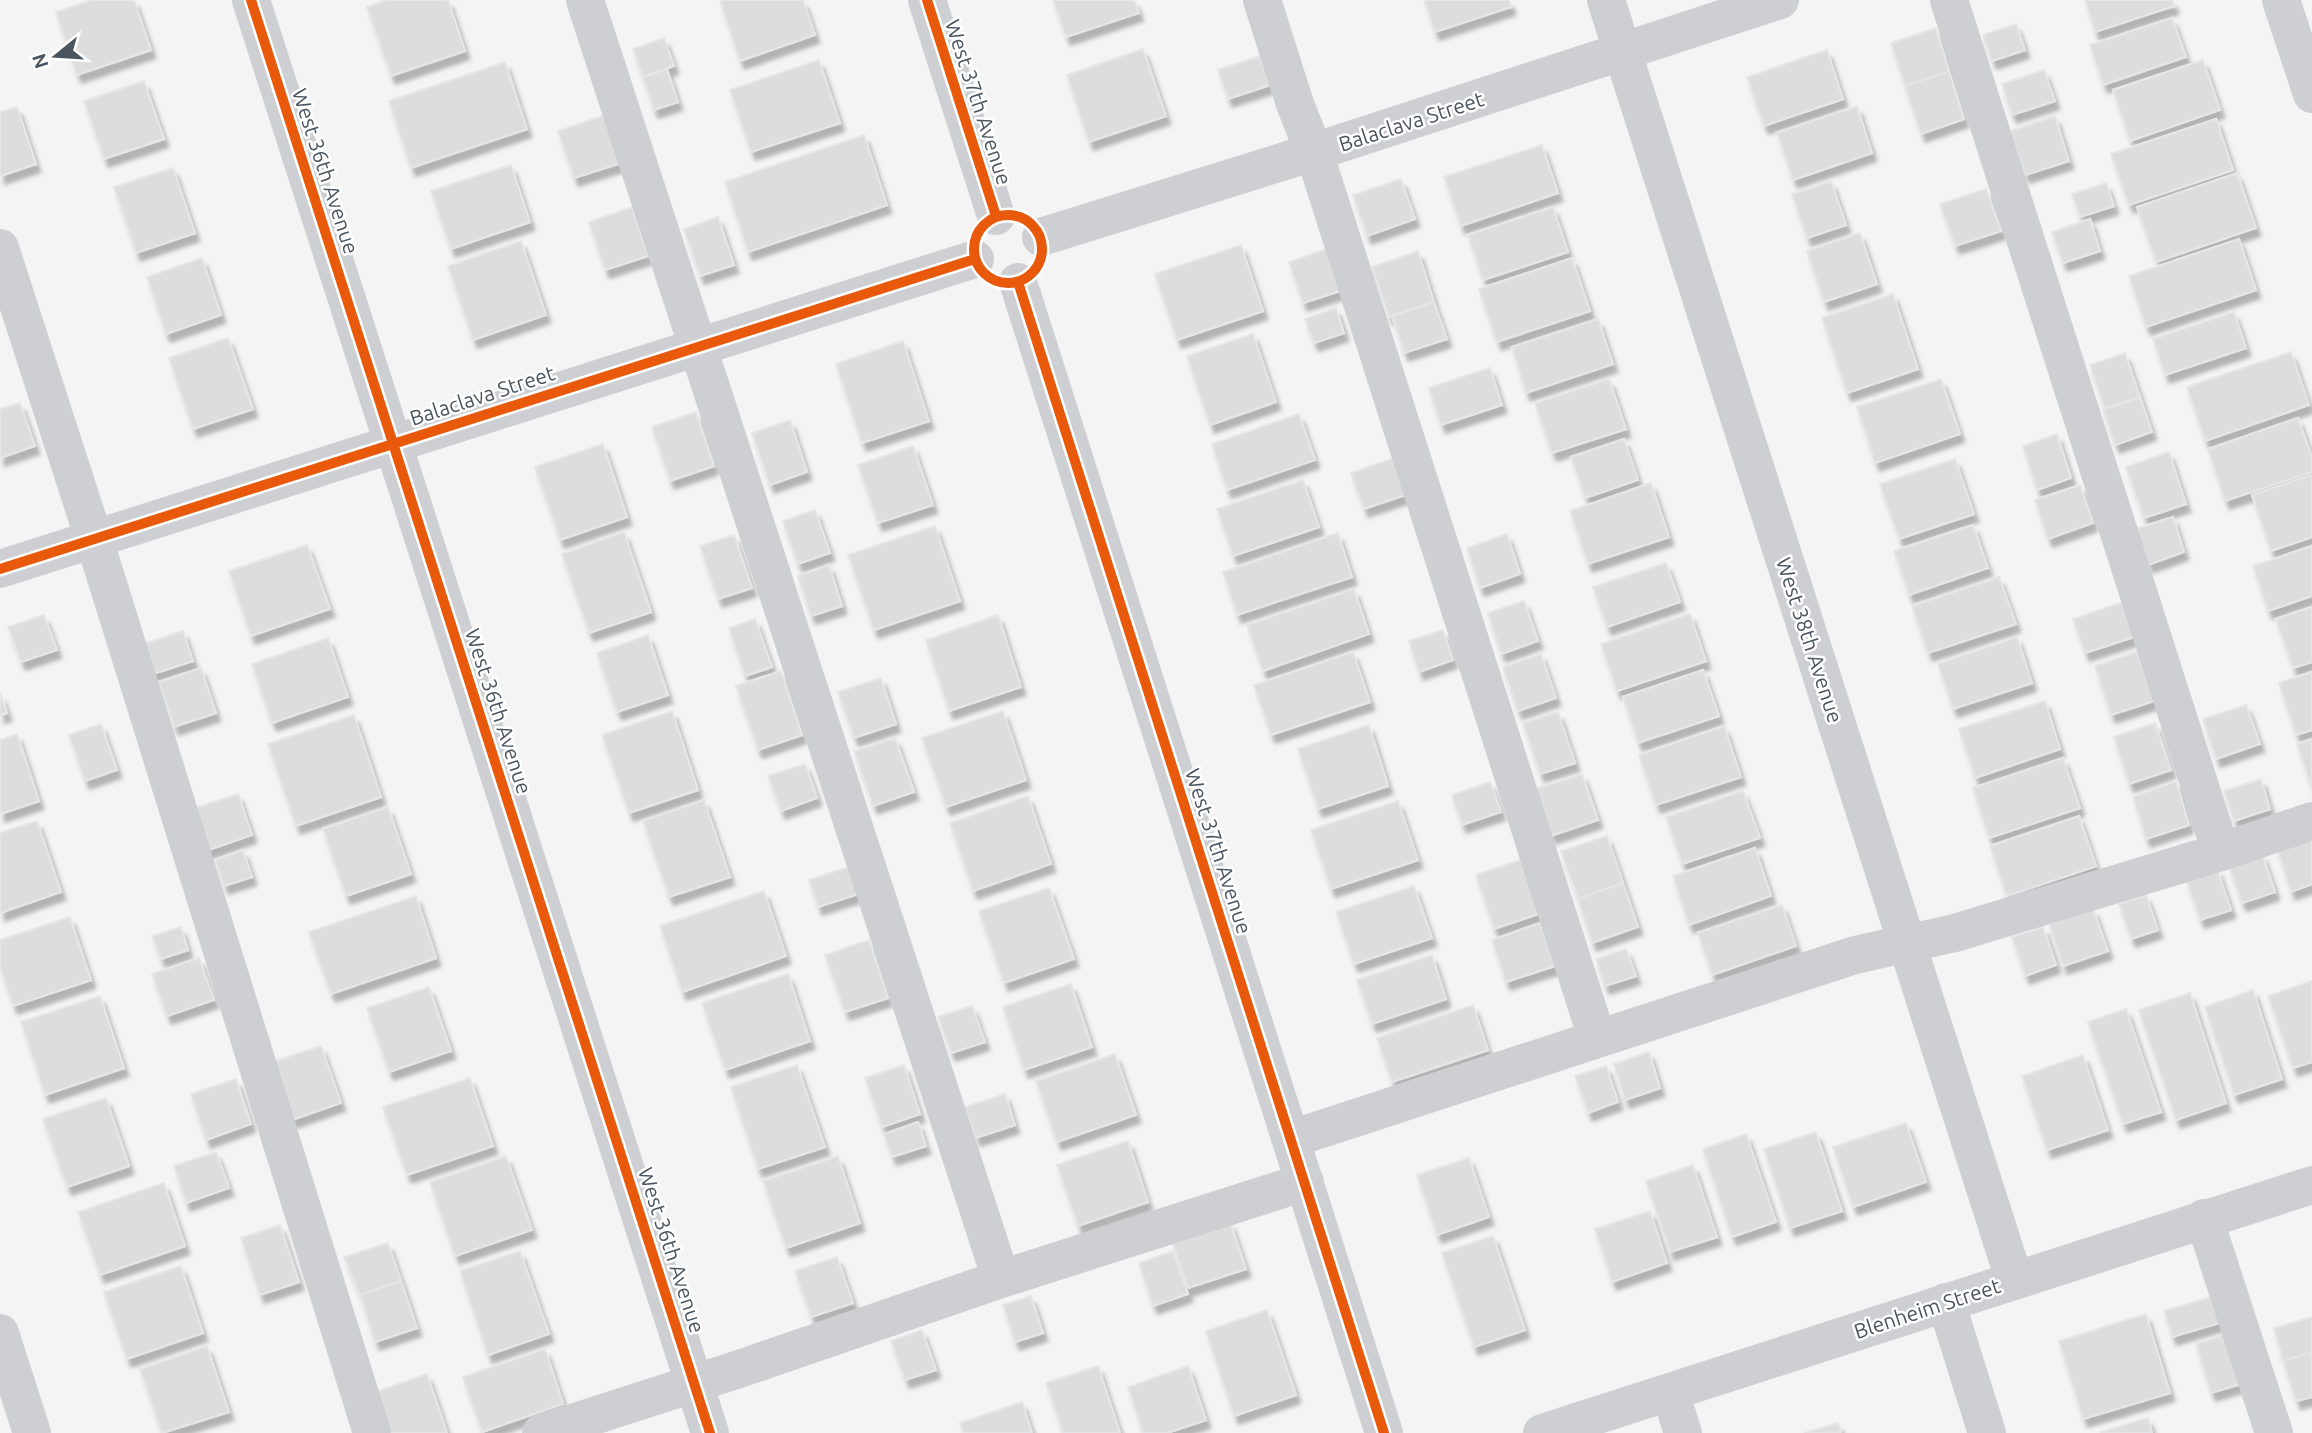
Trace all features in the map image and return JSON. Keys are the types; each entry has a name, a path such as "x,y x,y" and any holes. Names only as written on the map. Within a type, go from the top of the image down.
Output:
{"street":[{"name":"West 36th Avenue","path":"251,0 710,1433"},
{"path":"585,0 1001,1279"},
{"name":"West 37th Avenue","path":"927,0 996,216"},
{"path":"1262,0 1314,152 1597,1038"},
{"name":"West 38th Avenue","path":"1606,0 2014,1279"},
{"name":"Balaclava Street","path":"1041,237 1314,152 1780,0"},
{"path":"1949,0 2221,852"},
{"path":"2281,0 2312,94"},
{"path":"1009,214 1023,217 1034,226 1041,237 1043,251 1039,264 1030,275 1018,282 1004,283 992,279 982,271 975,259 977,234 985,223 996,216 1009,214"},
{"path":"0,248 94,539 372,1433"},
{"name":"Balaclava Street","path":"0,569 975,259"},
{"name":"West 37th Avenue","path":"1018,282 1384,1433"},
{"path":"1291,1139 1855,955 1955,933 2221,852 2312,821"},
{"path":"541,1433 1001,1279 1305,1182"},
{"name":"Blenheim Street","path":"1542,1433 2312,1185"},
{"path":"2204,1218 2274,1433"},
{"path":"1946,1302 1987,1433"},
{"path":"0,1333 32,1433"},
{"path":"1670,1392 1683,1433"}],"building":[{"path":"92,0 134,0 151,50 77,75 56,12"},
{"path":"386,0 448,0 465,51 391,76 367,7"},
{"path":"720,0 803,0 815,35 740,61"},
{"path":"1053,0 1134,0 1139,13 1066,37"},
{"path":"1424,0 1509,0 1511,7 1435,32"},
{"path":"2085,0 2172,0 2174,6 2095,32"},
{"path":"2172,18 2186,57 2103,85 2090,45"},
{"path":"2016,24 2025,50 1992,61 1983,35"},
{"path":"1936,28 1949,71 1905,86 1891,43"},
{"path":"664,38 674,66 643,77 633,49"},
{"path":"1143,49 1166,116 1089,142 1067,75"},
{"path":"1827,50 1843,99 1764,126 1747,77"},
{"path":"1260,56 1270,85 1228,99 1218,70"},
{"path":"819,60 840,123 751,152 730,90"},
{"path":"2203,60 2220,110 2130,141 2113,90"},
{"path":"505,62 527,129 411,168 389,101"},
{"path":"667,69 678,102 654,110 643,77"},
{"path":"2044,70 2055,101 2012,115 2002,84"},
{"path":"1949,71 1964,119 1921,134 1905,86"},
{"path":"144,81 164,139 104,159 84,101"},
{"path":"1857,106 1872,153 1793,180 1777,133"},
{"path":"17,107 36,164 0,176 0,112"},
{"path":"605,115 621,163 574,178 558,131"},
{"path":"2055,116 2069,161 2025,175 2010,131"},
{"path":"2216,119 2233,170 2129,205 2111,154"},
{"path":"864,135 887,205 748,252 725,182"},
{"path":"1542,145 1558,193 1461,226 1444,177"},
{"path":"511,165 530,222 451,249 431,191"},
{"path":"173,168 195,233 136,253 114,187"},
{"path":"2237,173 2256,228 2156,262 2137,207"},
{"path":"1401,179 1415,219 1367,236 1353,195"},
{"path":"1831,181 1846,225 1807,238 1792,194"},
{"path":"2106,183 2114,206 2080,217 2072,194"},
{"path":"1986,189 2001,231 1955,246 1940,204"},
{"path":"632,207 648,256 605,270 589,222"},
{"path":"1553,207 1568,252 1483,280 1468,235"},
{"path":"718,217 734,265 700,276 684,229"},
{"path":"2090,219 2100,251 2063,263 2052,232"},
{"path":"1860,233 1877,284 1824,302 1807,251"},
{"path":"2239,239 2256,290 2146,327 2129,276"},
{"path":"521,241 546,315 473,340 448,266"},
{"path":"1241,245 1263,311 1177,340 1155,274"},
{"path":"1326,249 1340,291 1303,303 1289,262"},
{"path":"1418,251 1434,302 1389,317 1372,267"},
{"path":"202,258 221,315 166,334 147,277"},
{"path":"1572,258 1590,311 1497,342 1479,289"},
{"path":"1893,294 1918,369 1847,393 1822,318"},
{"path":"1434,302 1447,339 1404,353 1392,316"},
{"path":"1336,308 1344,333 1314,343 1305,319"},
{"path":"2234,312 2246,348 2165,375 2153,339"},
{"path":"1598,319 1613,364 1526,393 1512,347"},
{"path":"1253,334 1276,402 1210,425 1187,356"},
{"path":"228,338 253,409 193,429 169,358"},
{"path":"903,341 929,421 862,443 836,364"},
{"path":"2291,352 2309,405 2205,441 2187,387"},
{"path":"2125,353 2140,397 2105,409 2090,365"},
{"path":"1490,368 1502,405 1441,425 1429,388"},
{"path":"1609,379 1626,429 1552,453 1535,403"},
{"path":"1941,379 1960,434 1875,463 1857,407"},
{"path":"2140,397 2152,432 2115,445 2103,409"},
{"path":"20,403 35,446 0,458 0,409"},
{"path":"696,412 714,466 670,481 652,427"},
{"path":"1299,414 1315,460 1227,490 1212,444"},
{"path":"2298,418 2312,458 2312,472 2225,501 2208,449"},
{"path":"790,420 807,472 770,485 752,433"},
{"path":"2057,434 2071,478 2037,490 2023,446"},
{"path":"1624,439 1638,480 1585,498 1571,457"},
{"path":"603,444 627,517 560,540 535,467"},
{"path":"913,446 933,505 878,523 858,465"},
{"path":"2169,452 2186,504 2144,518 2126,467"},
{"path":"1396,457 1408,494 1364,509 1351,473"},
{"path":"1955,459 1974,514 1899,539 1880,484"},
{"path":"2312,475 2312,537 2271,551 2252,495"},
{"path":"1303,480 1319,527 1233,556 1217,509"},
{"path":"1651,483 1669,537 1588,564 1570,511"},
{"path":"2080,485 2093,523 2048,539 2035,500"},
{"path":"815,510 830,553 798,564 783,521"},
{"path":"2173,517 2184,552 2148,565 2135,529"},
{"path":"1973,525 1988,568 1909,595 1894,551"},
{"path":"935,526 960,601 874,630 848,555"},
{"path":"624,532 651,612 589,633 562,554"},
{"path":"1338,533 1352,577 1237,615 1223,572"},
{"path":"1507,534 1520,574 1480,588 1467,548"},
{"path":"734,535 752,588 718,599 700,546"},
{"path":"307,545 330,609 251,636 229,571"},
{"path":"2312,546 2312,596 2268,611 2253,566"},
{"path":"1666,563 1680,602 1607,627 1593,587"},
{"path":"829,565 842,606 811,616 798,576"},
{"path":"1999,577 2016,624 1928,653 1912,606"},
{"path":"1354,589 1369,634 1263,671 1247,625"},
{"path":"1524,601 1538,641 1501,654 1488,613"},
{"path":"2123,602 2134,637 2085,653 2073,619"},
{"path":"2312,607 2312,662 2293,668 2276,619"},
{"path":"1690,614 1706,661 1617,691 1601,644"},
{"path":"44,615 57,650 21,662 8,627"},
{"path":"998,615 1021,687 949,711 926,640"},
{"path":"755,619 772,667 745,676 729,628"},
{"path":"1443,630 1453,660 1419,672 1409,641"},
{"path":"183,631 193,661 150,675 140,645"},
{"path":"648,635 668,695 617,712 597,653"},
{"path":"2017,637 2032,683 1953,709 1938,664"},
{"path":"328,638 348,697 272,723 252,664"},
{"path":"1353,652 1370,702 1271,735 1254,685"},
{"path":"2137,652 2154,701 2111,715 2095,666"},
{"path":"1541,654 1556,698 1518,711 1503,667"},
{"path":"201,668 216,713 174,727 159,682"},
{"path":"1703,670 1719,716 1638,743 1623,697"},
{"path":"781,671 802,735 758,750 736,686"},
{"path":"2312,672 2312,730 2296,735 2279,683"},
{"path":"881,678 896,724 854,738 838,692"},
{"path":"0,693 7,713 0,715"},
{"path":"2045,701 2060,749 1975,778 1959,729"},
{"path":"2246,705 2260,744 2216,759 2203,719"},
{"path":"672,711 698,790 629,813 602,735"},
{"path":"1003,711 1026,780 946,807 922,738"},
{"path":"1558,712 1575,763 1540,774 1523,723"},
{"path":"354,715 381,797 296,826 268,744"},
{"path":"2155,723 2171,770 2129,784 2114,737"},
{"path":"101,724 117,770 85,781 69,735"},
{"path":"1369,725 1388,786 1318,809 1298,749"},
{"path":"1724,726 1741,777 1656,805 1639,755"},
{"path":"17,734 39,801 0,814 0,740"},
{"path":"895,738 914,792 873,806 854,751"},
{"path":"2312,739 2312,788 2297,744"},
{"path":"2063,758 2080,808 1989,838 1973,788"},
{"path":"805,764 817,798 781,811 768,776"},
{"path":"1582,774 1598,820 1551,836 1535,789"},
{"path":"2261,779 2270,809 2234,821 2224,791"},
{"path":"2176,781 2189,825 2146,839 2133,797"},
{"path":"1490,782 1501,812 1462,825 1452,795"},
{"path":"1743,791 1760,838 1682,864 1666,817"},
{"path":"238,794 252,835 203,852 189,810"},
{"path":"1028,796 1051,864 973,891 950,823"},
{"path":"704,800 730,877 669,897 643,821"},
{"path":"1398,801 1418,860 1331,889 1311,830"},
{"path":"388,807 411,874 346,896 323,829"},
{"path":"2079,816 2096,866 2007,896 1990,846"},
{"path":"37,821 61,892 0,913 0,833"},
{"path":"2312,832 2312,884 2291,892 2276,845"},
{"path":"1607,836 1623,883 1578,899 1561,851"},
{"path":"1755,848 1771,896 1689,925 1673,876"},
{"path":"243,850 252,877 224,886 215,860"},
{"path":"2262,854 2275,892 2242,903 2229,866"},
{"path":"1523,859 1541,913 1494,929 1476,875"},
{"path":"849,867 858,894 818,907 809,880"},
{"path":"2217,869 2231,910 2200,920 2186,879"},
{"path":"1623,883 1638,927 1592,943 1578,899"},
{"path":"1414,886 1432,938 1354,964 1336,912"},
{"path":"1049,888 1074,959 1004,983 979,911"},
{"path":"764,891 786,956 682,992 660,926"},
{"path":"2146,895 2158,930 2131,939 2119,904"},
{"path":"416,896 436,958 331,994 309,932"},
{"path":"1782,905 1796,946 1712,975 1698,933"},
{"path":"2093,909 2108,951 2063,966 2049,924"},
{"path":"70,917 91,980 13,1006 0,967 0,940"},
{"path":"1540,923 1555,966 1506,982 1492,940"},
{"path":"181,927 188,950 161,959 152,936"},
{"path":"2043,927 2056,965 2025,976 2012,937"},
{"path":"869,940 888,998 845,1012 825,955"},
{"path":"1626,949 1636,976 1605,986 1596,959"},
{"path":"1432,955 1446,999 1372,1024 1357,980"},
{"path":"199,958 214,1000 167,1016 152,974"},
{"path":"788,974 810,1041 725,1070 702,1003"},
{"path":"2312,981 2312,1062 2293,1068 2268,996"},
{"path":"1071,984 1092,1047 1024,1070 1003,1007"},
{"path":"429,987 451,1051 389,1072 367,1008"},
{"path":"2253,990 2282,1079 2234,1095 2205,1007"},
{"path":"2190,993 2226,1103 2176,1120 2139,1010"},
{"path":"100,996 124,1068 45,1095 21,1022"},
{"path":"1473,1005 1488,1050 1392,1082 1377,1038"},
{"path":"972,1006 985,1042 951,1053 938,1017"},
{"path":"2126,1009 2161,1112 2123,1124 2088,1022"},
{"path":"321,1046 341,1103 292,1120 272,1062"},
{"path":"1649,1052 1660,1088 1625,1100 1614,1064"},
{"path":"1115,1054 1136,1115 1057,1142 1036,1081"},
{"path":"2083,1055 2108,1130 2047,1150 2022,1076"},
{"path":"797,1065 825,1147 758,1169 731,1087"},
{"path":"904,1065 920,1114 882,1127 865,1078"},
{"path":"1606,1066 1618,1102 1588,1113 1575,1076"},
{"path":"470,1078 493,1146 407,1175 383,1107"},
{"path":"236,1079 251,1124 206,1140 191,1094"},
{"path":"1005,1094 1015,1125 976,1138 965,1107"},
{"path":"106,1098 129,1166 67,1187 43,1119"},
{"path":"918,1122 926,1146 892,1157 884,1134"},
{"path":"1906,1123 1926,1182 1853,1207 1833,1147"},
{"path":"1816,1132 1842,1211 1790,1228 1764,1149"},
{"path":"1746,1134 1776,1222 1732,1237 1703,1149"},
{"path":"1128,1141 1148,1202 1078,1226 1057,1165"},
{"path":"216,1152 229,1188 186,1203 174,1166"},
{"path":"506,1156 532,1230 455,1256 430,1182"},
{"path":"838,1156 860,1223 786,1248 763,1181"},
{"path":"1469,1158 1489,1217 1437,1235 1417,1175"},
{"path":"1693,1165 1717,1237 1670,1252 1646,1181"},
{"path":"164,1183 185,1246 100,1275 78,1212"},
{"path":"1650,1211 1667,1263 1612,1282 1595,1229"},
{"path":"1230,1222 1246,1269 1188,1288 1172,1242"},
{"path":"280,1225 299,1282 260,1295 241,1238"},
{"path":"1493,1236 1525,1330 1474,1347 1442,1253"},
{"path":"388,1243 401,1281 360,1295 344,1257"},
{"path":"520,1251 549,1334 488,1355 460,1271"},
{"path":"1173,1251 1188,1294 1153,1306 1139,1263"},
{"path":"837,1257 853,1303 811,1317 795,1271"},
{"path":"181,1266 203,1333 127,1359 104,1292"},
{"path":"401,1281 417,1328 375,1342 360,1295"},
{"path":"2218,1295 2226,1321 2172,1337 2164,1311"},
{"path":"1031,1296 1043,1333 1015,1342 1003,1305"},
{"path":"1267,1310 1296,1395 1234,1416 1206,1331"},
{"path":"2146,1314 2170,1393 2083,1419 2059,1341"},
{"path":"2312,1317 2312,1352 2283,1361 2274,1328"},
{"path":"922,1330 936,1370 905,1380 891,1341"},
{"path":"2232,1332 2247,1382 2211,1393 2196,1344"},
{"path":"207,1346 229,1412 162,1433 140,1369"},
{"path":"545,1349 563,1404 482,1432 463,1377"},
{"path":"2312,1352 2312,1397 2296,1401 2283,1361"},
{"path":"1098,1366 1120,1433 1063,1433 1046,1383"},
{"path":"1188,1366 1206,1420 1167,1433 1143,1433 1128,1387"},
{"path":"427,1374 447,1433 389,1433 375,1392"},
{"path":"1022,1402 1032,1433 964,1433 960,1423"},
{"path":"2148,1418 2152,1433 2101,1433 2101,1432"},
{"path":"1838,1423 1841,1433 1804,1433"}],"cycle path":[{"path":"251,0 710,1433"},
{"path":"927,0 996,216"},
{"path":"1008,215 1021,218 1032,225 1039,236 1042,249 1039,262 1032,273 1021,280 1008,283 995,280 984,273 977,262 974,249 977,236 984,225 995,218 1008,215"},
{"path":"0,569 975,259"},
{"path":"1018,282 1384,1433"}]}
